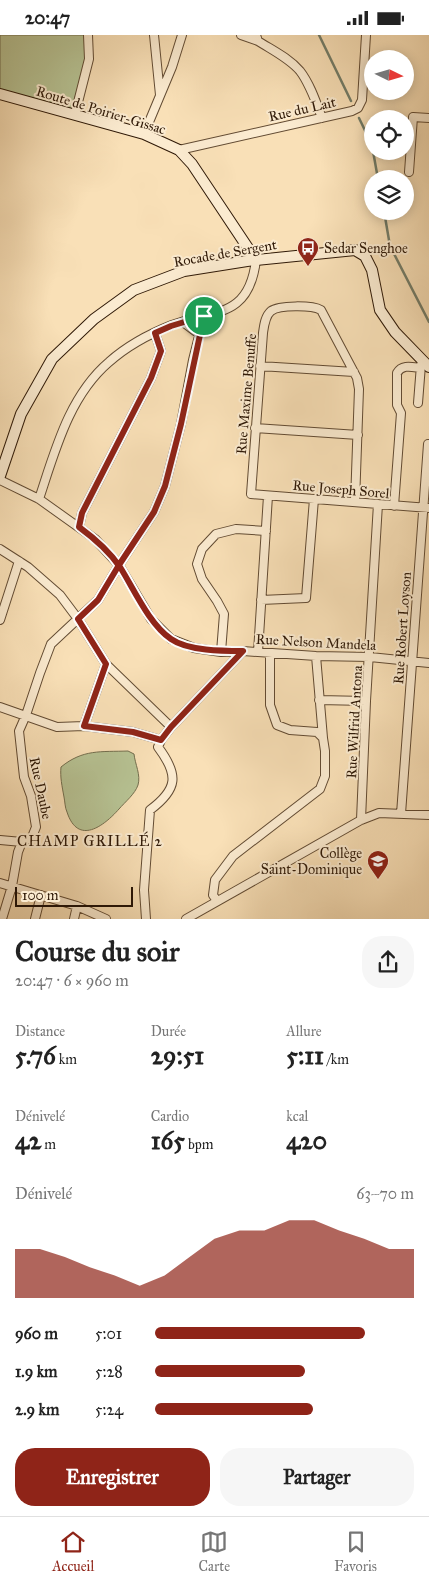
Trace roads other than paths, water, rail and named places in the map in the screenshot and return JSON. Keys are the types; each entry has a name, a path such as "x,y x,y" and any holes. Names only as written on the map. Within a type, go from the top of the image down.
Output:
{"main road":[{"name":"Route de Poirier-Gissac","path":"0,94 144,135 179,150 192,164 256,260"},
{"name":"Rocade de Sergent","path":"0,476 21,414 52,359 94,319 134,290 184,271 256,260 355,251 365,256 372,270 380,310 395,332 424,365"}],"street":[{"path":"75,114 89,59 88,35"},
{"path":"154,35 160,96"},
{"path":"144,135 172,67 182,35"},
{"path":"242,35 257,38 289,61 299,71 309,86 322,118"},
{"name":"Rue du Lait","path":"179,150 352,111 358,108 362,100 366,35"},
{"path":"409,170 413,117 429,117"},
{"path":"39,499 63,429 86,387 108,362 139,340 183,322 230,308 240,301 251,285 256,260"},
{"name":"Rue Maxime Benuffe","path":"250,494 263,333 268,315 276,308 313,307 318,308 324,313 359,383 355,502"},
{"name":"Rue Daube","path":"2,919 22,842 32,837 36,827 31,796 24,777 19,731 51,644 98,600 154,512 165,486 181,424 204,316"},
{"path":"183,322 199,334"},
{"path":"79,527 82,513 151,378 161,351 155,333"},
{"path":"394,505 401,413 397,407 398,373 400,369 405,367 424,365 418,403"},
{"path":"260,366 354,372"},
{"path":"255,428 358,435"},
{"name":"Rue Robert Loyson","path":"401,814 426,508 428,444"},
{"name":"Rue Nelson Mandela","path":"0,480 39,499 95,539 119,565 151,619 171,639 194,648 222,651 370,657 429,663"},
{"name":"Rue Joseph Sorel","path":"250,494 426,508"},
{"path":"258,652 268,496"},
{"path":"262,600 306,598 314,499"},
{"name":"Rue Wilfrid Antona","path":"361,820 378,504"},
{"path":"222,651 224,615 202,579 198,564 202,549 216,534 236,529 266,531"},
{"path":"0,549 28,567 60,595 78,619 106,664 171,727"},
{"path":"0,620 19,561"},
{"path":"146,919 144,890 150,810 164,799 171,789 173,771 158,747 171,727 243,651"},
{"path":"270,653 270,705 277,725 290,730 317,732 323,739"},
{"path":"217,901 213,895 215,880 232,855 320,789 325,776 325,751 316,656"},
{"path":"84,726 106,664"},
{"path":"319,700 366,701"},
{"path":"0,707 57,727 84,726 133,732 161,740"},
{"path":"186,919 361,820 379,813 429,815"},
{"path":"0,840 22,842"},
{"path":"0,883 78,906 106,919"},
{"path":"35,919 41,895"},
{"path":"74,919 78,906"}],"waterway":[{"path":"319,35 351,101"},
{"path":"359,118 364,128"},
{"path":"375,160 376,170"},
{"path":"386,220 390,246 429,322"}],"place":[{"name":"Sedar Senghoe","path":"308,267"},
{"name":"Collège Saint-Dominique","path":"378,880"}],"district":[{"name":"CHAMP GRILLÉ 2","path":"90,841"}]}
